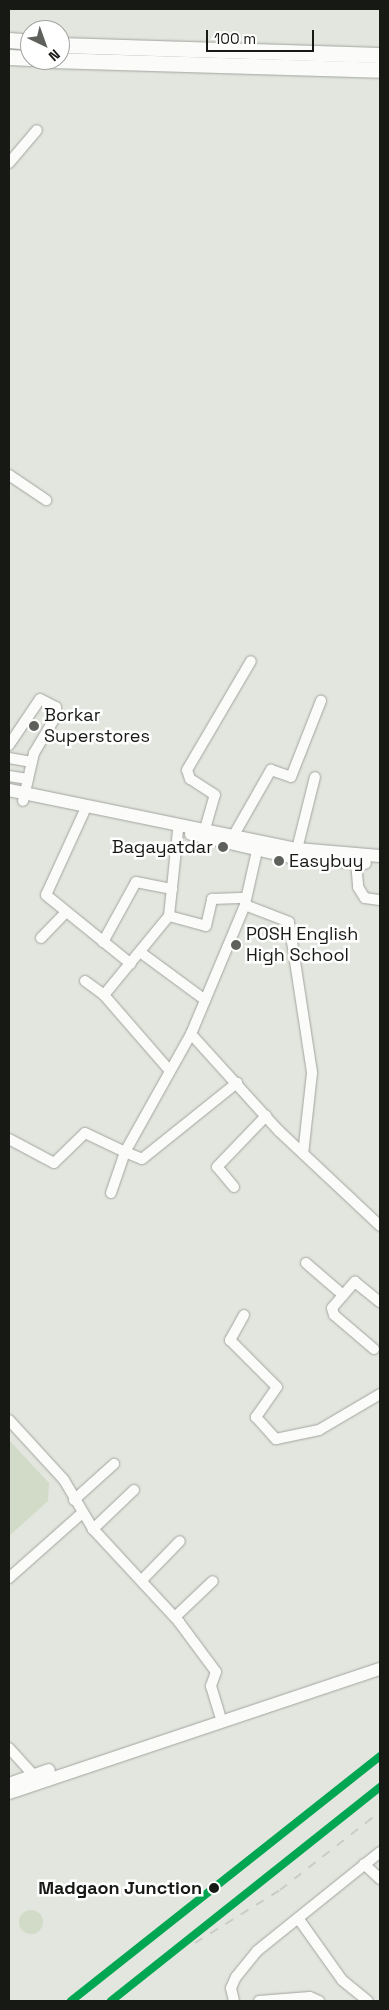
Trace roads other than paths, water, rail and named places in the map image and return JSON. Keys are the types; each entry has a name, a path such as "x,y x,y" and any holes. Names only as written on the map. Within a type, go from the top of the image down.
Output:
{"highway":[{"path":"70,44 380,55"},
{"path":"70,61 380,70"}],"main road":[{"path":"9,790 24,797 84,812 178,831 356,862 380,864"},
{"path":"9,798 24,797 235,833 259,845 380,856"},
{"path":"70,1768 220,1714 380,1660"},
{"path":"9,1784 36,1779 380,1669"},
{"path":"9,1793 36,1779"}],"street":[{"path":"9,163 37,130"},
{"path":"9,474 46,500"},
{"path":"205,829 215,795 190,779 187,770 251,662"},
{"path":"235,833 270,770 291,777 321,701"},
{"path":"9,745 36,702 49,702 58,711 32,762 24,797"},
{"path":"9,758 32,762"},
{"path":"9,776 28,779"},
{"path":"297,849 315,777"},
{"path":"84,812 46,895 131,964"},
{"path":"104,995 169,916 178,831"},
{"path":"111,1193 125,1152 191,1034 246,901 259,845"},
{"path":"356,862 358,888 365,898 380,900"},
{"path":"103,942 136,882 172,889"},
{"path":"169,916 206,926 212,899 246,901 289,922 312,1073 303,1154"},
{"path":"41,938 66,912"},
{"path":"140,952 205,1000"},
{"path":"84,981 104,995 170,1071"},
{"path":"191,1034 303,1154 380,1226"},
{"path":"9,1140 54,1163 85,1133 142,1159 237,1083"},
{"path":"234,1187 217,1167 266,1116"},
{"path":"306,1262 343,1295"},
{"path":"374,1349 334,1315 332,1308 355,1282 380,1302"},
{"path":"244,1316 230,1340 279,1390 256,1417 276,1438 318,1430 380,1394"},
{"path":"9,1420 64,1480 81,1514 175,1617 216,1672 216,1680 210,1686 220,1714"},
{"path":"74,1500 114,1464"},
{"path":"93,1529 134,1490"},
{"path":"9,1578 81,1514"},
{"path":"142,1580 180,1542"},
{"path":"175,1617 213,1581"},
{"path":"9,1748 36,1779"},
{"path":"234,2001 231,1988 236,1977 257,1951 380,1852"},
{"path":"364,1864 380,1879"},
{"path":"298,1918 342,1980 368,2001"},
{"path":"259,2001 310,1997 319,2001"}],"railway":[{"path":"71,2001 380,1756"},
{"path":"111,2001 380,1787"},
{"path":"195,1943 280,1890 380,1812"}],"place":[{"name":"Borkar Superstores","path":"34,726"},
{"name":"Bagayatdar","path":"223,847"},
{"name":"Easybuy","path":"279,861"},
{"name":"POSH English High School","path":"236,945"},
{"name":"Madgaon Junction","path":"214,1888"}]}
